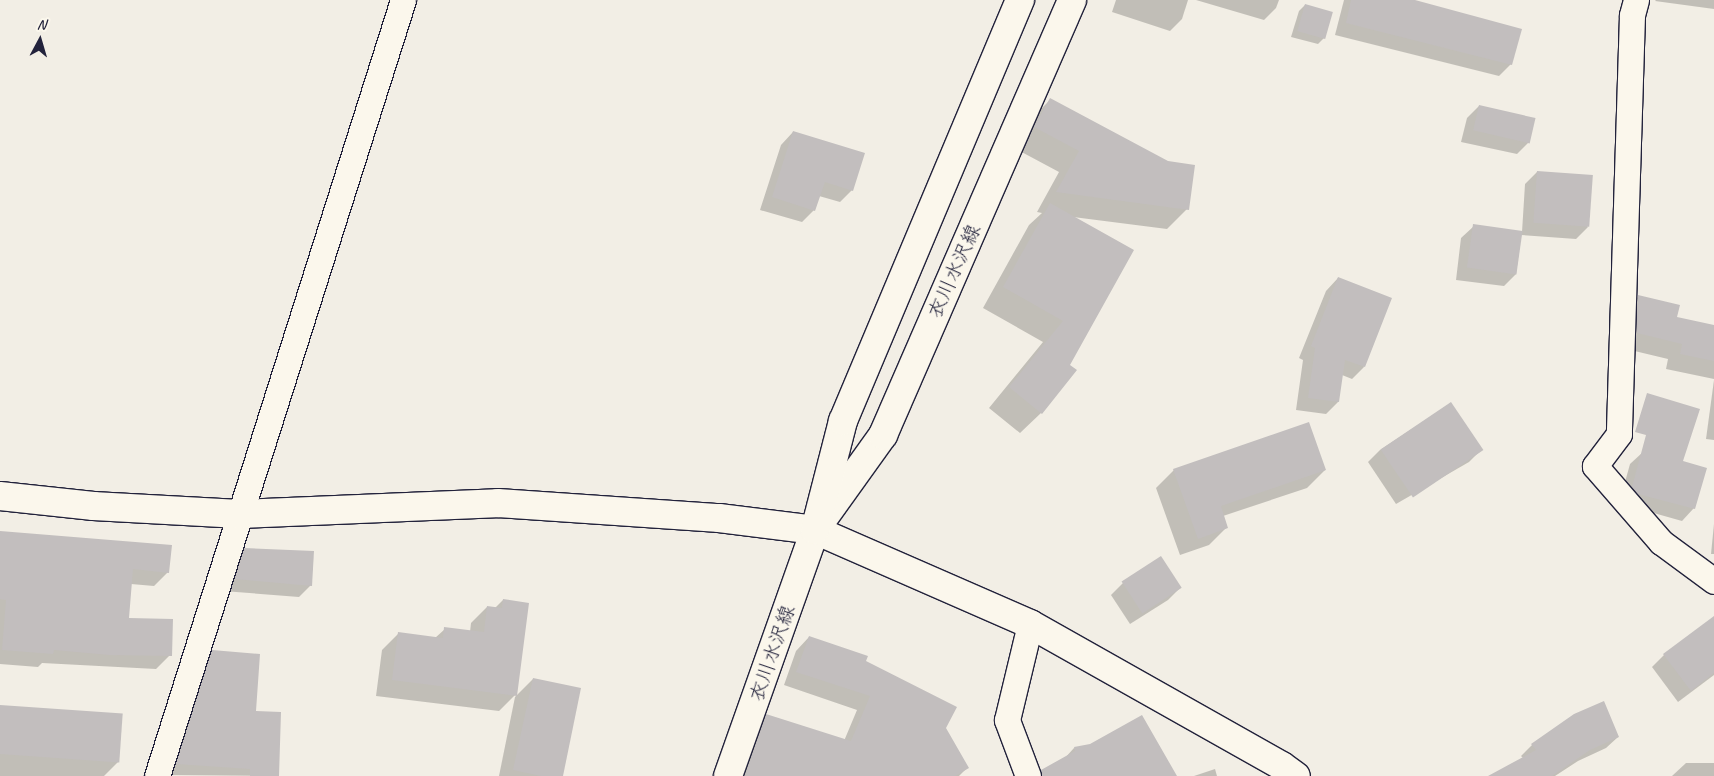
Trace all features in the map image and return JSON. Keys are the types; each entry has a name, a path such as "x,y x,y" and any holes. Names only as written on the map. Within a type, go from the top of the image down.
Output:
{"main road":[{"name":"衣川水沢線","path":"728,776 815,530 843,420 1020,0"},
{"name":"衣川水沢線","path":"815,530 882,435 1072,0"},
{"path":"0,496 93,506 240,514 498,503 719,518 815,530 1030,624 1223,732 1296,776"}],"street":[{"path":"157,776 402,0"},
{"path":"1636,0 1632,15 1619,434 1595,466 1661,542 1714,581"},
{"path":"1028,776 1007,720 1030,624"}],"building":[{"path":"1351,0 1415,0 1522,29 1512,65 1346,23"},
{"path":"1305,4 1333,12 1325,39 1297,31"},
{"path":"1050,98 1168,161 1195,165 1189,210 1056,192 1079,151 1034,127"},
{"path":"1479,105 1536,118 1530,143 1473,130"},
{"path":"793,131 865,153 853,191 825,182 815,211 772,197"},
{"path":"1537,171 1593,175 1589,227 1533,223"},
{"path":"1050,203 1134,250 1070,365 1077,370 1042,414 1009,387 1063,321 1003,287"},
{"path":"1473,224 1523,231 1516,275 1467,268"},
{"path":"1338,277 1392,298 1365,367 1345,360 1339,402 1308,398 1315,348 1311,346"},
{"path":"1638,295 1680,305 1677,317 1714,325 1714,361 1680,354 1682,344 1637,333"},
{"path":"1647,393 1700,409 1683,461 1707,468 1695,509 1638,494 1632,487 1646,435 1635,432"},
{"path":"1451,402 1483,450 1413,498 1381,450"},
{"path":"1309,422 1326,470 1221,506 1228,528 1198,539 1173,469"},
{"path":"0,531 172,545 169,573 133,569 129,618 173,619 172,656 109,655 54,650 53,654 2,650 6,600 0,599"},
{"path":"244,548 314,551 312,586 235,579"},
{"path":"1161,556 1182,588 1142,613 1122,582"},
{"path":"503,599 529,603 517,696 392,680 398,632 443,638 444,627 484,632 487,606 502,608"},
{"path":"1714,616 1714,673 1691,691 1663,654"},
{"path":"809,636 868,656 866,661 957,707 946,728 969,768 955,776 745,776 766,714 851,741 870,696 796,672"},
{"path":"212,650 260,654 256,711 281,712 279,776 250,776 250,769 176,764"},
{"path":"533,678 581,688 563,776 541,776 513,770"},
{"path":"1604,701 1619,737 1590,750 1552,776 1488,776 1536,750 1531,744 1574,714"},
{"path":"0,705 123,714 119,762 0,754"},
{"path":"1142,715 1177,776 1042,776 1041,770 1075,751 1074,747 1090,744"}]}
